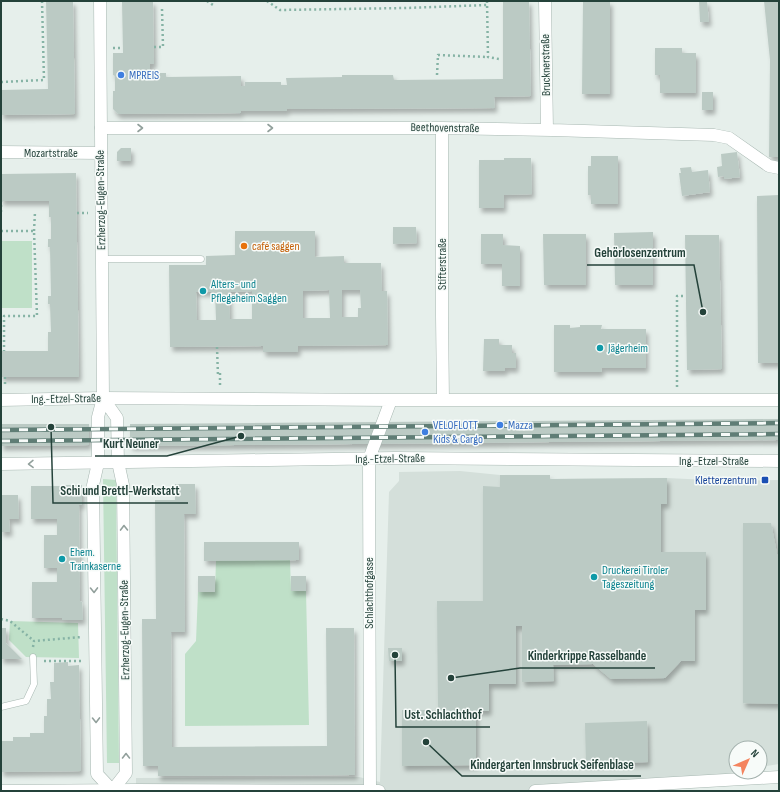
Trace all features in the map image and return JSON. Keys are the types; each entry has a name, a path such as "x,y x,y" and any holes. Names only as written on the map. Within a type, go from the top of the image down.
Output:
{"street":[{"name":"Erzherzog-Eugen-Straße","path":"100,1 103,398 98,417 98,463 93,485 97,774 112,790 126,773 123,485 118,462 117,418 103,398"},
{"name":"Brucknerstraße","path":"545,1 547,130"},
{"name":"Beethovenstraße","path":"101,128 442,128 714,134 729,138 769,166 779,168"},
{"name":"Stifterstraße","path":"442,128 443,400"},
{"name":"Mozartstraße","path":"1,152 101,153"},
{"name":"Ing.-Etzel-Straße","path":"1,400 103,398 779,400"},
{"name":"Schlachthofgasse","path":"370,791 369,459 391,400"},
{"name":"Ing.-Etzel-Straße","path":"1,464 396,458 779,461"},
{"path":"535,791 779,777"},
{"path":"1,791 379,791"}],"lane":[{"path":"102,259 201,259"},
{"path":"1,707 26,702 34,684 34,659"}],"path":[{"path":"1,82 44,80 42,1"},
{"path":"207,1 213,5"},
{"path":"267,1 280,10 487,6"},
{"path":"487,1 488,57"},
{"path":"154,47 164,47 162,9"},
{"path":"437,75 438,55 488,57 499,59"},
{"path":"1,201 1,212"},
{"path":"4,351 4,316 37,316 34,231 35,212"},
{"path":"77,213 90,213"},
{"path":"1,231 34,231"},
{"path":"677,400 677,296 686,296"},
{"path":"217,347 220,386"},
{"path":"1,619 10,621 34,641 95,636"},
{"path":"34,641 34,659 68,661"}],"shaded area":[{"path":"460,471 500,475 550,475 550,479 667,478 729,481 779,480 779,764 768,766 768,740 728,740 728,774 636,791 136,791 136,778 359,777 380,782 389,492 399,481 399,472"}],"green space":[{"path":"1,241 32,241 32,308 1,308"},
{"path":"103,479 116,480 119,763 107,763"},
{"path":"216,560 290,560 291,591 306,591 309,725 185,726 185,654 196,641 198,592 215,592"},
{"path":"10,621 78,623 79,658 26,657 9,640"}],"building":[{"path":"46,1 73,1 75,114 1,115 1,90 48,89"},
{"path":"122,1 153,1 154,64 150,64 150,76 155,76 155,73 166,73 166,77 241,76 241,86 245,86 245,82 281,82 281,85 287,85 286,78 342,77 342,75 393,75 394,80 503,79 503,1 529,1 531,96 494,97 495,108 287,109 287,111 241,111 241,113 118,114 113,109 115,76 113,75 113,53 123,53"},
{"path":"583,1 610,1 610,94 582,94"},
{"path":"699,1 707,1 709,22 700,22"},
{"path":"764,1 779,1 779,157 769,157 770,60"},
{"path":"655,48 682,48 682,53 696,53 696,93 660,93 660,75 655,75"},
{"path":"702,92 713,92 713,110 702,110"},
{"path":"121,148 131,148 131,161 117,161 117,152"},
{"path":"737,152 740,177 724,179 724,176 718,177 717,167 722,166 721,154"},
{"path":"591,156 618,156 618,204 591,204 591,195 588,195 588,166 591,166"},
{"path":"504,158 531,158 532,194 504,195 504,208 479,208 479,160 504,160"},
{"path":"691,167 692,172 708,170 710,192 682,196 679,173 681,173 680,168"},
{"path":"76,173 79,377 1,377 1,351 48,351 48,332 51,332 50,304 48,304 48,296 51,296 50,247 48,247 48,239 51,239 51,217 49,217 49,201 1,201 1,174"},
{"path":"779,195 779,363 758,363 757,196"},
{"path":"393,227 416,227 417,243 393,244"},
{"name":"Alters- und Pflegeheim Saggen","path":"235,231 315,231 315,257 344,256 344,263 381,263 382,291 387,291 388,345 298,346 298,352 263,352 263,346 170,347 169,265 206,265 206,256 235,255","holes":["329,290 330,318 303,318 303,291","342,290 360,290 361,308 358,308 358,317 342,317","252,291 252,319 230,319 229,292","196,292 215,292 216,320 197,320"]},
{"path":"653,232 653,285 615,285 614,233"},
{"path":"481,234 503,234 503,245 520,246 520,286 502,286 502,264 481,264"},
{"path":"543,234 586,234 586,285 544,285"},
{"path":"685,235 719,235 722,369 687,370"},
{"name":"Jägerheim","path":"554,325 570,325 570,328 580,327 580,325 602,325 601,329 646,329 646,368 601,368 602,372 554,372"},
{"path":"484,339 499,339 499,345 512,345 512,353 516,353 516,368 505,368 505,371 483,371"},
{"path":"779,419 779,440 130,446 130,424"},
{"path":"1,424 89,424 89,445 1,446"},
{"name":"Druckerei Tiroler Tageszeitung","path":"500,475 550,475 550,479 667,478 667,504 661,504 661,552 706,552 706,610 695,610 695,661 681,661 665,678 611,679 593,664 553,665 554,681 522,682 522,626 516,626 516,684 489,684 489,711 476,711 476,765 402,766 402,710 438,710 437,601 483,601 483,486 500,487"},
{"path":"175,484 195,484 196,514 184,514 185,632 171,632 172,747 327,746 326,628 354,628 355,775 158,776 158,766 143,766 142,619 156,619 155,500 175,500"},
{"name":"Ehem. Trainkaserne","path":"82,485 82,505 79,505 80,601 82,602 83,620 32,618 32,582 57,582 57,568 44,568 44,535 57,535 57,519 31,519 31,486"},
{"path":"1,495 18,495 19,519 9,519 10,532 1,532"},
{"path":"743,523 771,523 779,564 779,704 743,703"},
{"path":"204,542 299,542 299,560 204,561"},
{"path":"198,576 215,576 215,592 198,592"},
{"path":"291,576 306,576 306,591 291,591"},
{"path":"1,628 6,628 6,643 22,659 1,659"},
{"path":"388,648 402,648 402,661 389,661"},
{"path":"68,662 68,666 79,665 81,771 1,772 1,741 13,741 13,737 30,737 30,733 44,733 44,716 47,716 47,699 51,699 50,682 54,682 54,663"},
{"path":"647,721 648,762 586,764 585,723"}],"railway":[{"path":"1,430 779,423"},
{"path":"1,441 779,434"}],"place":[{"name":"MPREIS","path":"121,75"},
{"name":"café saggen","path":"244,246"},
{"name":"Alters- und Pflegeheim Saggen","path":"203,291"},
{"name":"Gehörlosenzentrum","path":"703,312"},
{"name":"Jägerheim","path":"600,348"},
{"name":"Mazza","path":"500,425"},
{"name":"Schi und Brettl-Werkstatt","path":"51,427"},
{"name":"VELOFLOTT Kids & Cargo","path":"425,432"},
{"name":"Kurt Neuner","path":"241,436"},
{"name":"Kletterzentrum","path":"765,480"},
{"name":"Ehem. Trainkaserne","path":"62,559"},
{"name":"Druckerei Tiroler Tageszeitung","path":"594,577"},
{"name":"Ust. Schlachthof","path":"395,655"},
{"name":"Kinderkrippe Rasselbande","path":"451,678"},
{"name":"Kindergarten Innsbruck Seifenblase","path":"426,742"}]}
